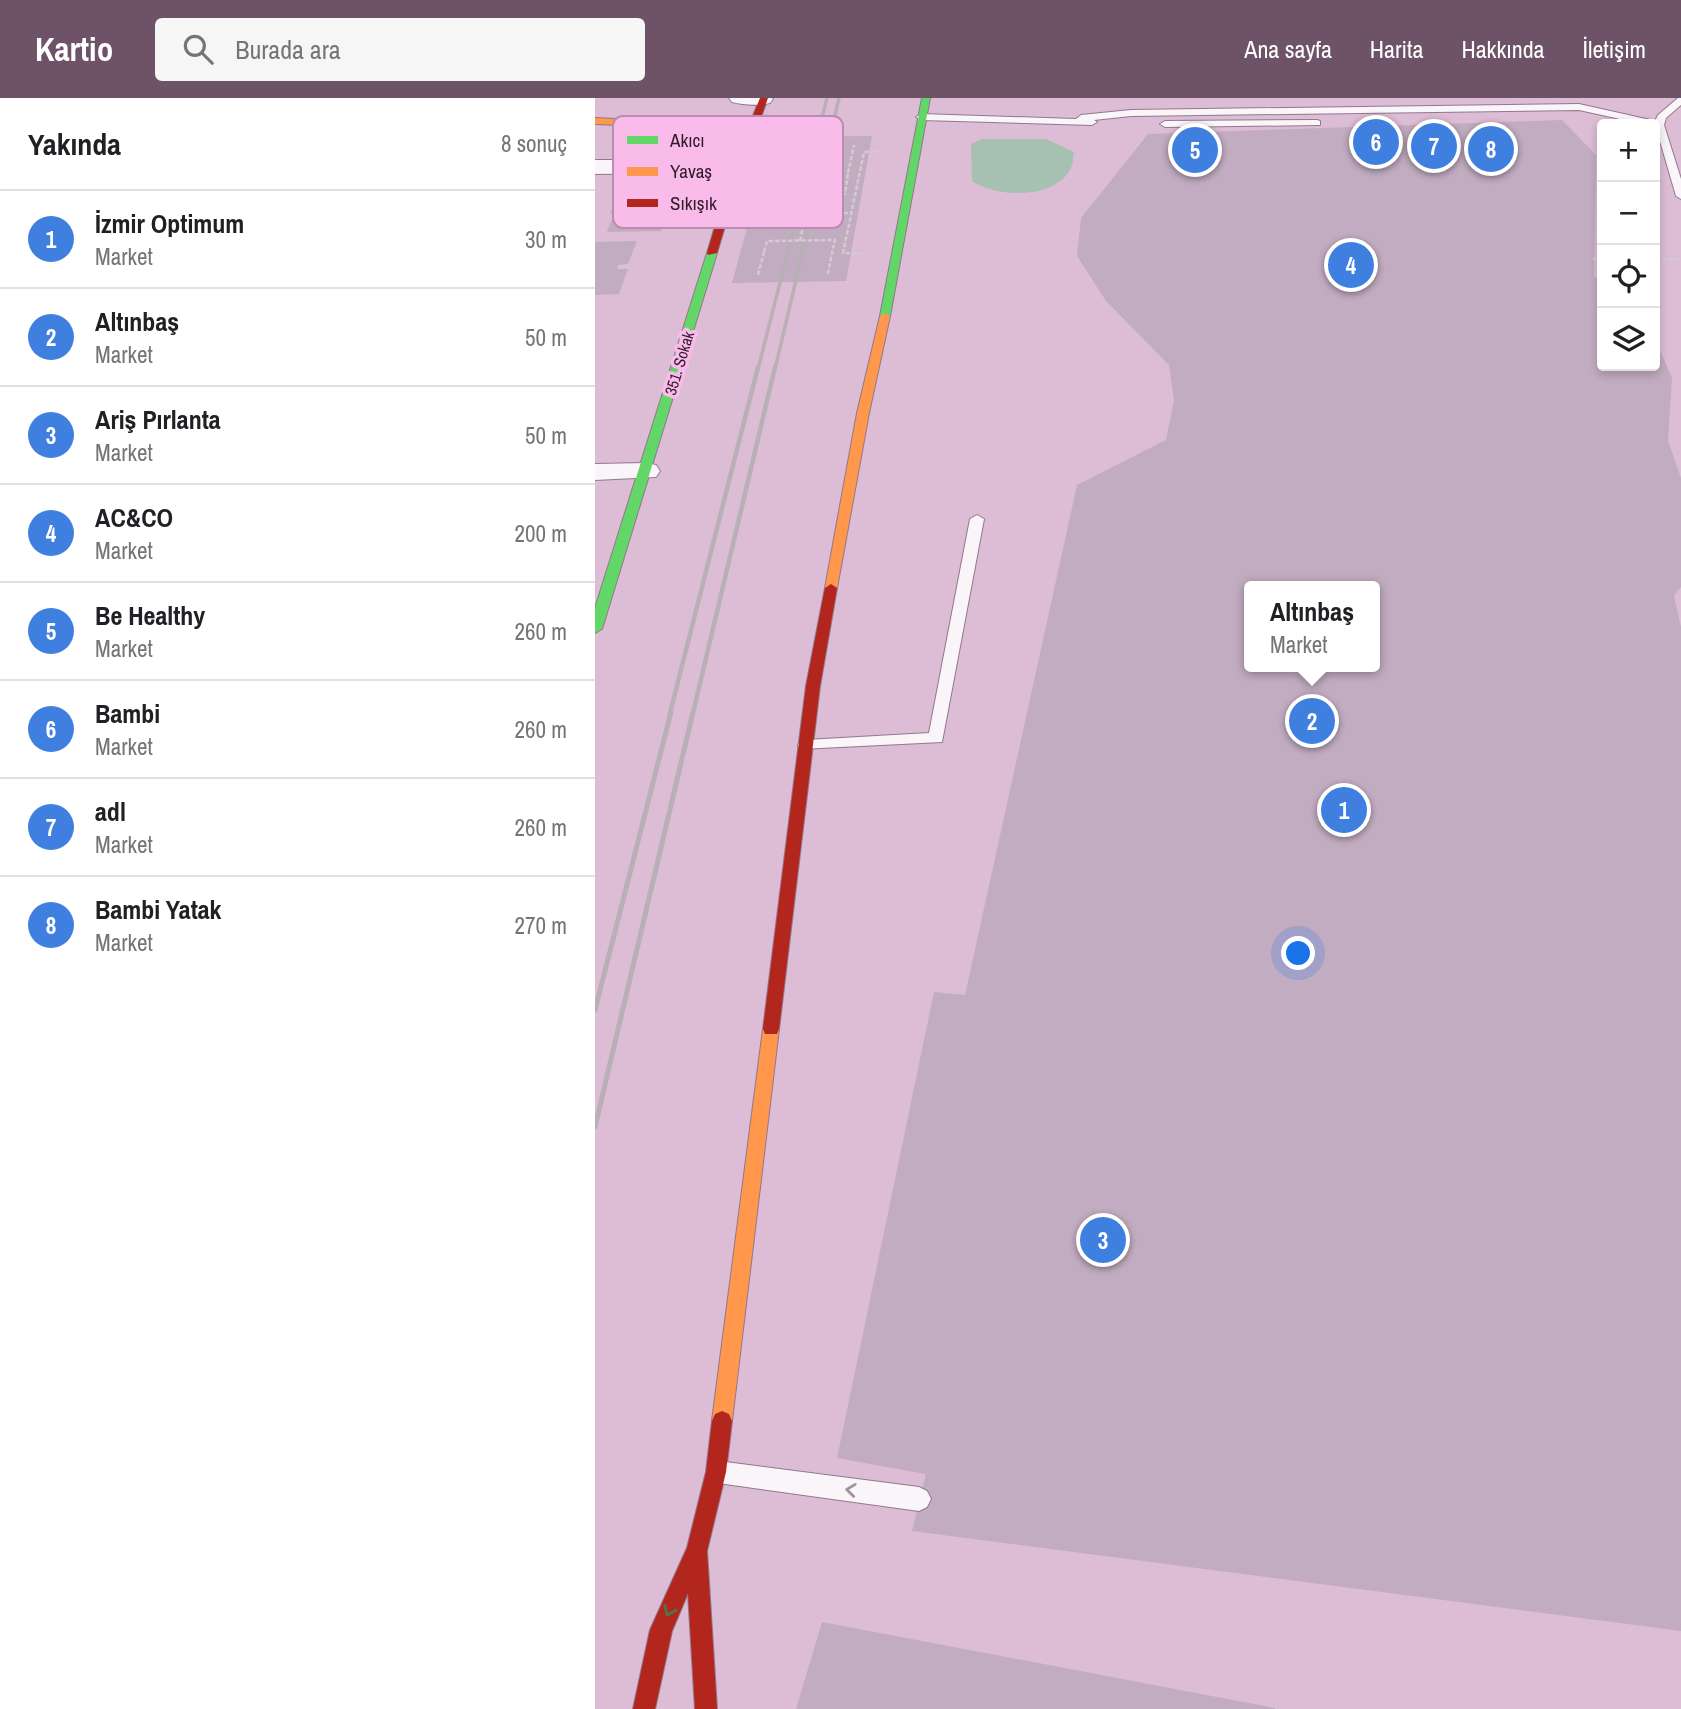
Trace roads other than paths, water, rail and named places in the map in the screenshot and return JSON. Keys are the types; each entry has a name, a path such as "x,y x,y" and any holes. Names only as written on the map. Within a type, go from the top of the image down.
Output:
{"street":[{"path":"739,98 764,98"},
{"name":"351. Sokak","path":"757,116 764,98"},
{"path":"644,1709 661,1630 697,1549 716,1472 813,686 863,413 897,265 924,105"},
{"path":"595,121 613,122"},
{"path":"595,167 613,167"},
{"name":"351. Sokak","path":"595,629 719,228"},
{"path":"595,472 646,471"},
{"path":"697,1549 706,1709"}],"lane":[{"path":"1660,121 1661,117 1681,100"},
{"path":"924,105 1081,120 1179,125 1317,120"},
{"path":"1081,120 1131,113 1579,107 1632,119"},
{"path":"1660,128 1681,196"},
{"path":"806,746 936,738 977,519"},
{"path":"716,1472 919,1499"}],"railway":[{"path":"822,116 827,98"},
{"path":"835,116 839,98"},
{"path":"758,369 794,228"},
{"path":"775,369 808,228"},
{"path":"670,713 758,367"},
{"path":"693,713 775,367"},
{"path":"595,1010 671,712"},
{"path":"595,1127 693,712"}],"place":[{"name":"Bambi","path":"1376,142"},
{"name":"adl","path":"1434,146"},
{"name":"Bambi Yatak","path":"1491,149"},
{"name":"Be Healthy","path":"1195,150"},
{"name":"AC&CO","path":"1351,265"},
{"name":"Altınbaş","path":"1312,721"},
{"name":"İzmir Optimum","path":"1344,810"},
{"name":"Ariş Pırlanta","path":"1103,1240"}]}
